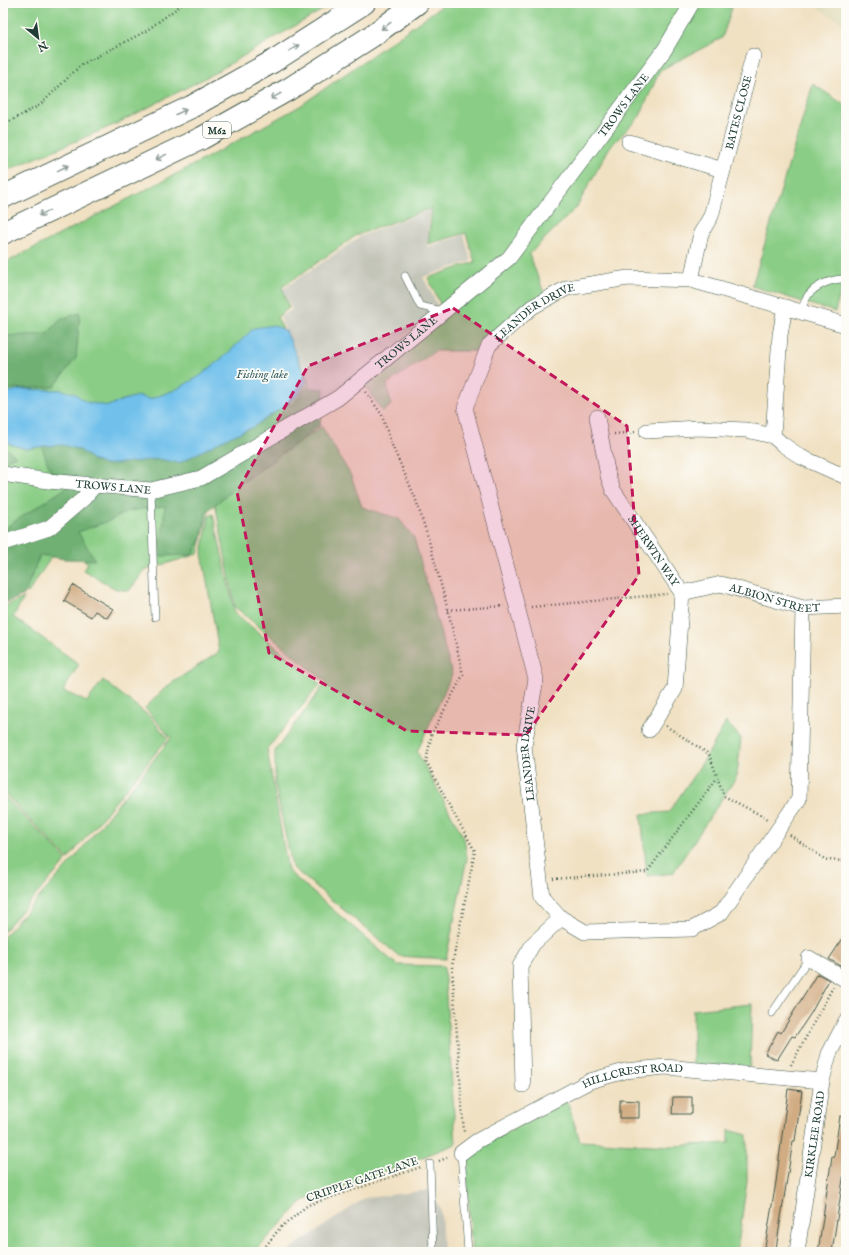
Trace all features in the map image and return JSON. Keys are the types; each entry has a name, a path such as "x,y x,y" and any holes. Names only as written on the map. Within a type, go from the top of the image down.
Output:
{"highway":[{"path":"3,197 191,107 272,62 364,3"},
{"name":"M62","path":"3,233 202,138 289,89 372,36 417,3"}],"street":[{"name":"TROWS LANE","path":"3,474 48,481 150,490 201,478 338,398 509,258 665,49 692,3"},
{"name":"BATES CLOSE","path":"691,280 701,233 711,216 753,56"},
{"path":"629,142 723,170"},
{"name":"LEANDER DRIVE","path":"803,608 799,799 721,913 692,929 586,932 561,918 542,897 524,746 536,679 465,408 489,345 532,307 567,288 628,278 691,280 846,325"},
{"path":"773,436 780,335 785,307"},
{"name":"SHERWIN WAY","path":"597,417 608,476 613,490 682,593 675,689 652,724"},
{"path":"648,431 697,428 746,430 773,436 801,458 846,477"},
{"path":"3,543 49,528 83,499 94,485"},
{"name":"ALBION STREET","path":"682,593 721,584 803,608 846,606"},
{"path":"523,1085 520,966 533,944 561,918"},
{"path":"809,958 843,978"},
{"name":"KIRKLEE ROAD","path":"797,1252 822,1081 829,1054 846,1021"},
{"name":"HILLCREST ROAD","path":"461,1153 477,1141 590,1082 625,1071 665,1067 822,1081"}],"lane":[{"path":"405,276 420,306 444,311"},
{"path":"801,311 808,295 816,288 826,282 837,279 846,279"},
{"path":"150,490 155,617"},
{"path":"772,1013 809,958"},
{"path":"461,1153 468,1252"},
{"path":"430,1164 433,1252"}],"path":[{"path":"3,125 40,105 80,65 146,31 184,3"},
{"path":"358,382 382,415 391,443 415,497 448,610 463,675 432,733 426,761 475,851 452,966 464,1130 461,1153"},
{"path":"600,435 648,431"},
{"path":"448,610 501,606 530,607 682,593"},
{"path":"652,724 708,754 724,796 780,826 826,860 846,861"},
{"path":"540,880 647,872 717,778"},
{"path":"784,1078 843,978"},
{"name":"CRIPPLE GATE LANE","path":"261,1252 280,1228 308,1205 461,1153"}],"highlighted area":[{"path":"453,308 627,426 639,575 526,735 407,731 269,653 237,492 308,366"}],"shaded area":[{"path":"811,3 846,3 846,26"},
{"path":"430,210 427,247 464,235 471,261 423,277 438,306 379,361 316,406 280,317 292,310 283,289 361,236"},
{"path":"430,1190 441,1210 443,1252 286,1252 365,1198"}],"green space":[{"path":"3,3 333,3 209,76 116,124 3,172"},
{"path":"446,3 715,3 732,8 722,38 660,70 640,116 610,147 576,208 529,254 544,293 477,351 435,351 387,384 391,405 383,412 362,381 441,306 428,278 475,262 466,233 428,244 432,208 357,235 282,287 289,308 277,317 309,382 311,402 213,494 198,554 145,570 129,591 116,589 83,570 88,563 61,542 28,593 3,573 3,264 199,162 300,106"},
{"path":"813,84 846,106 846,272 835,312 752,286"},
{"path":"80,313 76,358 54,387 3,389 3,336 47,334 61,319"},
{"path":"305,389 324,389 320,426 239,485 206,512 202,538 192,555 160,556 165,506 128,511 111,520 78,532 95,560 65,559 40,555 24,595 3,604 3,534 9,525 63,490 76,476 51,473 42,447 57,438 93,457 276,399 293,405"},
{"path":"322,427 351,476 362,507 399,519 414,538 452,674 417,752 464,838 467,858 446,959 399,956 292,867 275,784 275,751 326,682 235,607 214,498"},
{"path":"3,446 16,456 3,461"},
{"path":"213,514 235,613 320,684 267,749 288,871 397,965 444,966 456,1144 303,1201 254,1252 3,1252 3,937 73,860 171,738 145,708 166,687 219,652 202,553 209,516"},
{"path":"24,598 13,617 79,664 63,691 87,702 103,680 149,716 168,738 68,859 3,792 3,607"},
{"path":"726,722 741,738 737,776 673,873 647,876 641,814 669,812 708,754"},
{"path":"3,795 67,860 3,932"},
{"path":"752,1004 750,1066 744,1069 693,1065 693,1010"},
{"path":"567,1101 580,1141 672,1146 729,1143 729,1130 747,1135 747,1181 737,1252 472,1252 466,1159 487,1142"}],"water":[{"name":"Fishing lake","path":"274,325 286,331 307,381 299,394 283,407 253,427 225,439 179,463 159,459 104,465 93,460 80,450 63,445 26,449 10,444 3,438 3,393 22,389 61,390 74,393 86,402 108,406 138,396 150,399 175,390 200,376 227,354 254,328"}],"building":[{"path":"73,585 113,609 107,618 95,611 91,617 64,601"},
{"path":"846,934 846,958 841,966 829,959"},
{"path":"818,974 829,980 811,1013 795,1037 792,1036 777,1060 765,1054 778,1031 781,1033"},
{"path":"788,1089 802,1091 795,1141 793,1141 776,1249 765,1247 776,1182"},
{"path":"673,1097 692,1097 692,1114 672,1114"},
{"path":"620,1100 639,1101 639,1118 620,1118"},
{"path":"840,1116 846,1117 846,1159 832,1252 818,1252 832,1156 834,1156"}]}
